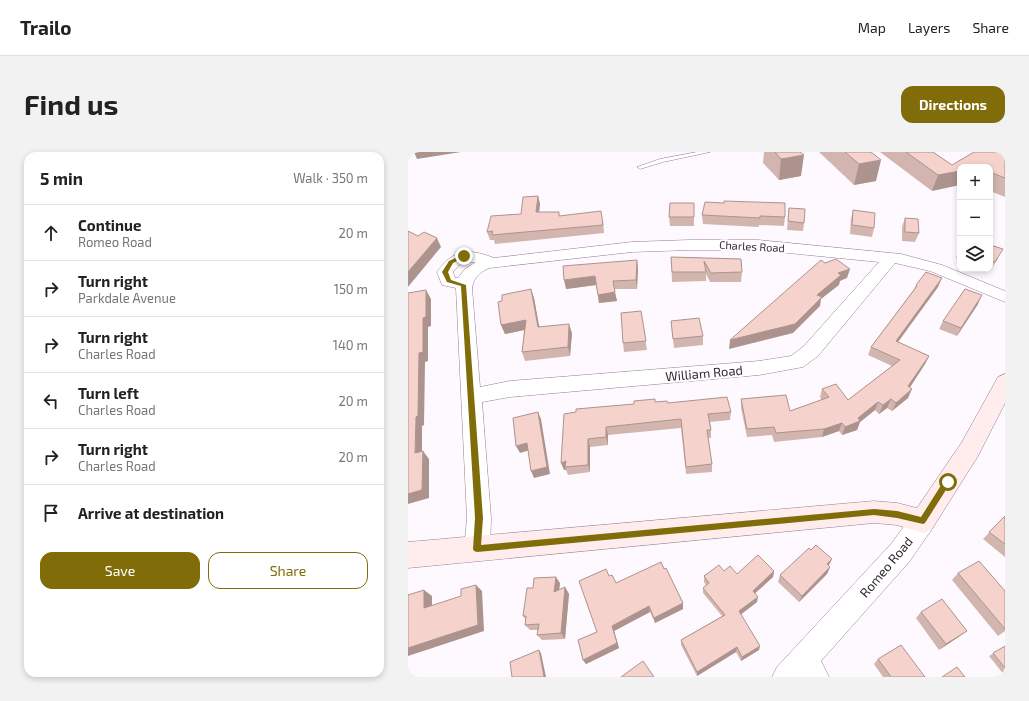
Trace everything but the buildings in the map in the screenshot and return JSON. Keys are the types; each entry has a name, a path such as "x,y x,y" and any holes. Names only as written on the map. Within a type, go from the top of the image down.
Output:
{"main road":[{"name":"Romeo Road","path":"923,521 970,450 1005,382"},
{"path":"408,555 874,512 897,514 923,521"}],"street":[{"name":"Charles Road","path":"477,549 479,518 464,285 464,279 468,273 476,268 492,263 625,247 758,245 891,258 913,262 936,268 1005,297"},
{"name":"William Road","path":"471,396 510,389 759,368 796,362 811,351 891,258"},
{"name":"Romeo Road","path":"801,672 900,553 923,521"}],"lane":[{"path":"640,167 662,160 707,152"}],"route":[{"path":"464,256 451,262 445,272 448,281 464,285 479,518 477,549 874,512 897,514 923,521 948,482"}]}
